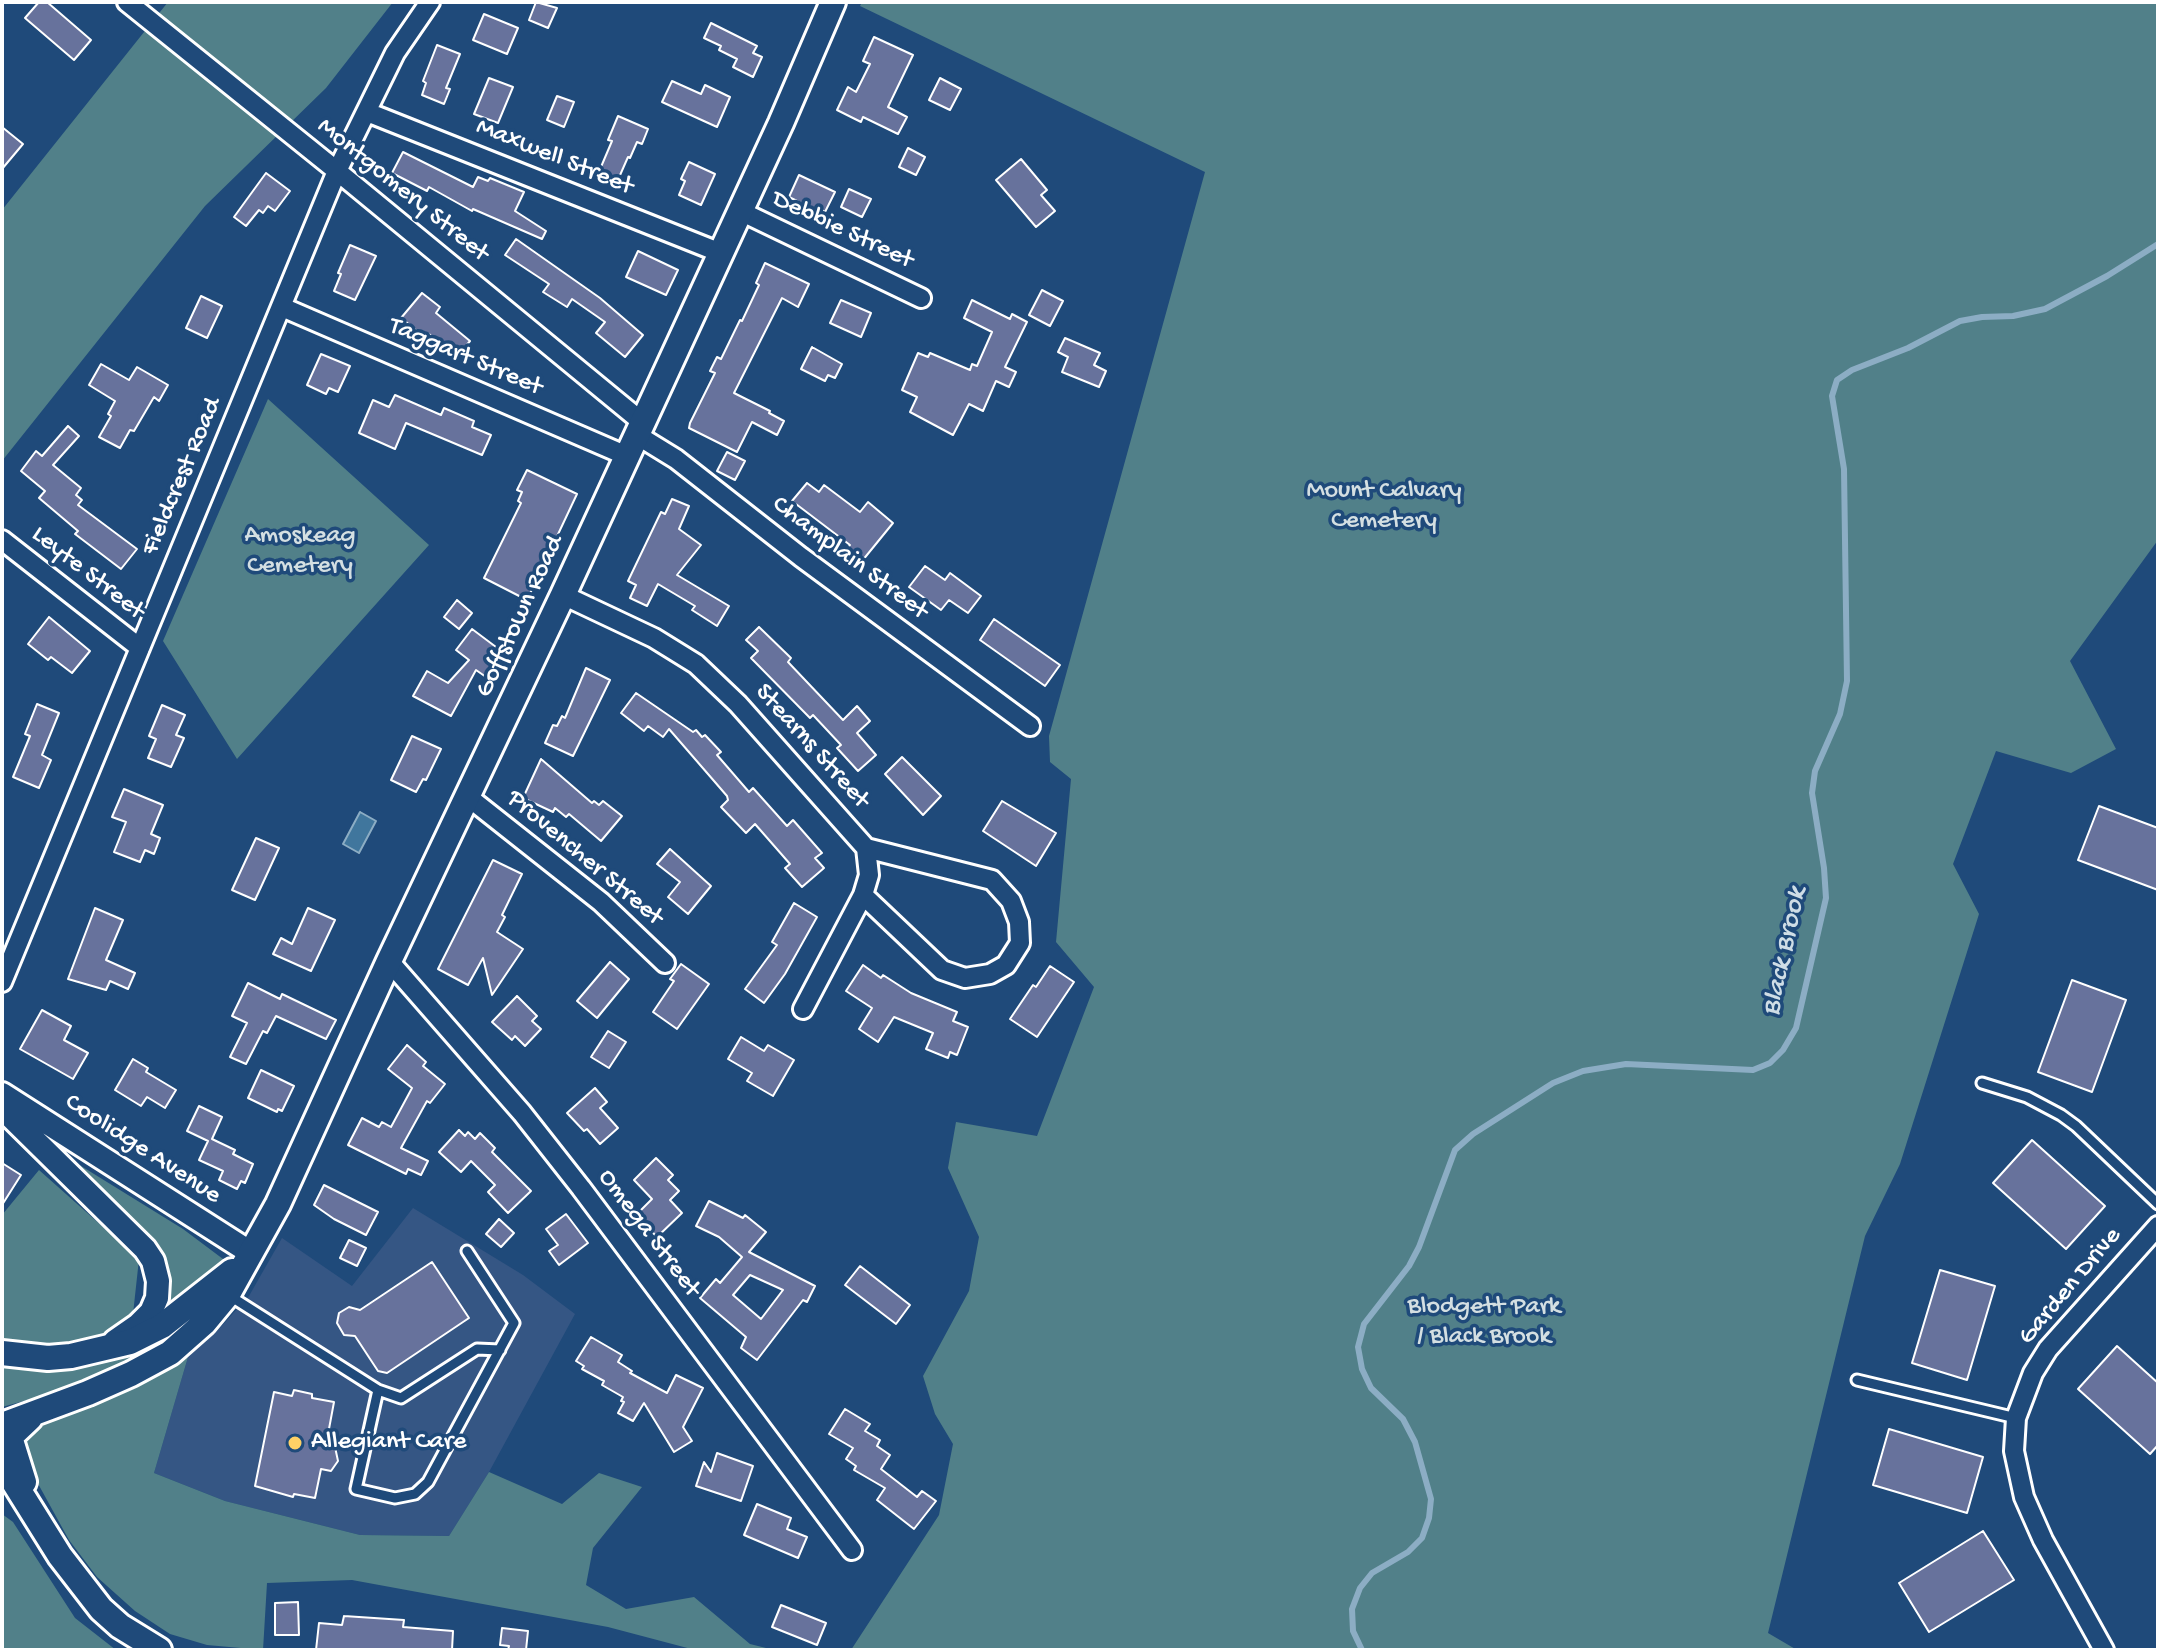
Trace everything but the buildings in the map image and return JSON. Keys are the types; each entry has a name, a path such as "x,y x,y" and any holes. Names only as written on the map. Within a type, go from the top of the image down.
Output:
{"main road":[{"name":"Goffstown Road","path":"2,1425 131,1374 170,1353 204,1323 228,1294 278,1204 721,253 833,2"},
{"name":"Goffstown Road","path":"2,1353 48,1358 95,1352 130,1342 162,1326 215,1286 251,1253"},
{"path":"34,1515 10,1437 37,1412"},
{"path":"2,1463 60,1556 101,1609 120,1626 159,1650"},
{"path":"2,1490 34,1515"}],"street":[{"name":"Montgomery Street","path":"127,2 337,171 635,438"},
{"name":"Fieldcrest Road","path":"2,982 337,171 395,53 430,2"},
{"name":"Maxwell Street","path":"367,112 721,253"},
{"name":"Debbie Street","path":"740,211 921,298"},
{"name":"Taggart Street","path":"282,307 635,438"},
{"name":"Champlain Street","path":"635,438 676,459 840,587 1030,726"},
{"name":"Leyte Street","path":"2,540 140,648"},
{"name":"Stearns Street","path":"563,595 654,638 696,664 738,704 866,848 869,875 863,895 803,1009"},
{"name":"Provencher Street","path":"467,796 601,902 665,963"},
{"path":"863,895 922,954 942,970 965,978 990,974 1006,965 1020,943 1019,922 1011,901 992,880 866,848"},
{"name":"Omega Street","path":"389,961 522,1113 581,1188 852,1550"},
{"name":"Coolidge Avenue","path":"2,1094 251,1253"},
{"path":"2,1108 134,1238 153,1261 158,1281 157,1298 151,1312 124,1335 95,1352"},
{"name":"Garden Drive","path":"2104,1650 2043,1540 2024,1497 2014,1451 2016,1418 2033,1373 2048,1349 2158,1226"}],"lane":[{"path":"1982,1083 2027,1097 2061,1115 2158,1204"},
{"path":"378,1390 356,1489 395,1498 415,1494 428,1482 514,1323 467,1251"},
{"path":"228,1294 378,1390 401,1398 477,1349 500,1350"},
{"path":"1857,1380 2016,1418"}],"shaded area":[{"path":"360,812 376,821 359,853 343,844"},
{"path":"413,1208 523,1275 575,1314 489,1472 449,1536 360,1535 225,1501 154,1473 188,1357 249,1296 282,1238 352,1286"}],"green space":[{"path":"168,2 393,2 326,88 205,206 2,461 2,210"},
{"path":"862,2 2158,2 2158,540 2070,661 2116,749 2071,773 1996,751 1953,864 1979,914 1900,1164 1865,1236 1768,1633 1797,1650 851,1650 939,1515 953,1444 935,1414 923,1376 969,1291 979,1237 948,1168 956,1122 1037,1136 1094,987 1056,942 1071,779 1050,762 1049,736 1205,172 860,6"},
{"name":"Amoskeag Cemetery","path":"268,399 429,545 237,759 163,641"},
{"path":"73,1161 183,1229 227,1262 153,1321 166,1286 156,1242"},
{"path":"39,1170 139,1259 133,1314 93,1341 40,1347 2,1341 2,1215"},
{"path":"192,1323 155,1350 68,1389 2,1407 2,1365 68,1369 124,1353"},
{"path":"188,1357 154,1473 225,1501 360,1535 449,1536 489,1472 562,1504 599,1473 642,1487 593,1548 586,1585 626,1609 694,1597 750,1644 774,1650 695,1650 608,1627 352,1580 267,1583 263,1650 207,1645 170,1634 135,1611 97,1577 69,1540 25,1460 26,1439 35,1424 136,1388"},
{"path":"2,1514 13,1522 75,1618 116,1650 2,1650"}],"waterway":[{"name":"Black Brook","path":"1362,1650 1353,1631 1352,1609 1360,1588 1372,1573 1408,1552 1422,1538 1431,1499 1415,1442 1403,1419 1371,1388 1362,1369 1358,1347 1364,1324 1409,1266 1419,1247 1455,1150 1473,1134 1553,1083 1583,1071 1626,1064 1753,1070 1770,1063 1783,1050 1796,1028 1826,898 1812,793 1815,771 1840,714 1847,681 1844,469 1832,396 1837,380 1852,370 1908,348 1960,321 2013,316 2045,309 2158,244"}],"place":[{"name":"Allegiant Care","path":"295,1443"}],"park label":[{"name":"Mount Calvary Cemetery","path":"1384,507"},
{"name":"Blodgett Park / Black Brook","path":"1484,1323"}]}
